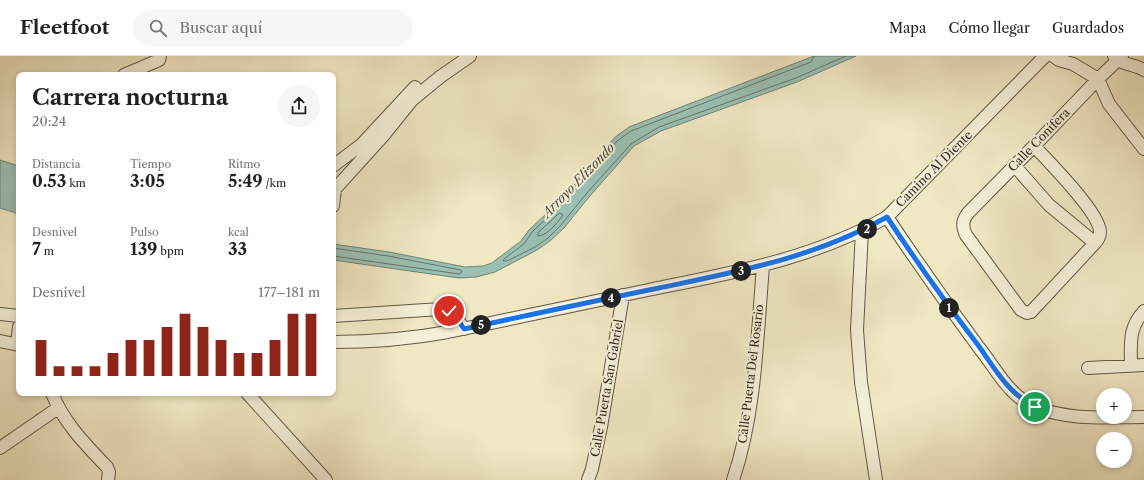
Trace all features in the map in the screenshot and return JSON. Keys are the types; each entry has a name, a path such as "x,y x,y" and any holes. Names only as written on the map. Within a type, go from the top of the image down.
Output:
{"street":[{"path":"131,72 159,60 160,56"},
{"path":"336,187 383,136 412,100 458,56"},
{"path":"348,173 337,163 361,145 404,97 438,74 470,56"},
{"name":"Camino Al Diente","path":"336,342 368,342 413,338 464,329 763,266 830,245 862,231 887,217 1045,56"},
{"path":"1053,56 1065,62 1077,60 1098,79 1109,104 1144,149"},
{"path":"1118,58 1144,70"},
{"name":"Calle Conífera","path":"1095,243 1031,312 1026,313 1021,310 966,235 962,227 963,220 968,213 1118,58"},
{"path":"1014,165 1049,205 1095,243 1099,238 1100,233 1097,223 1073,187 1034,146"},
{"path":"887,217 935,290 1006,385 1023,401 1035,407 1068,416 1089,418 1144,417"},
{"path":"862,231 858,330 861,382 876,480"},
{"name":"Calle Puerta Del Rosario","path":"733,480 743,446 748,420 763,266"},
{"name":"Calle Puerta San Gabriel","path":"588,480 592,469 601,427 623,295"},
{"path":"336,316 441,309 449,311 455,315 464,329"},
{"path":"1131,366 1131,334 1135,322 1144,311"},
{"path":"0,314 16,316"},
{"path":"0,342 16,344"},
{"path":"1088,368 1144,365"},
{"path":"53,396 58,408 84,443 107,467 108,479"},
{"path":"250,396 326,480"},
{"path":"0,448 58,408"}],"water":[{"path":"814,56 856,56 797,82 661,131 634,146 564,228 550,241 537,250 495,272 476,277 459,278 336,260 336,244 389,252 465,267 483,266 492,263 521,241 529,230 564,197 614,138 629,127"},
{"path":"0,160 16,165 16,213 0,208"}],"route":[{"path":"449,311 455,315 464,329 763,266 796,257 830,245 862,231 887,217 935,290 1006,385 1023,401 1035,407"}],"water label":[{"name":"Arroyo Elizondo","path":"578,180"}]}
